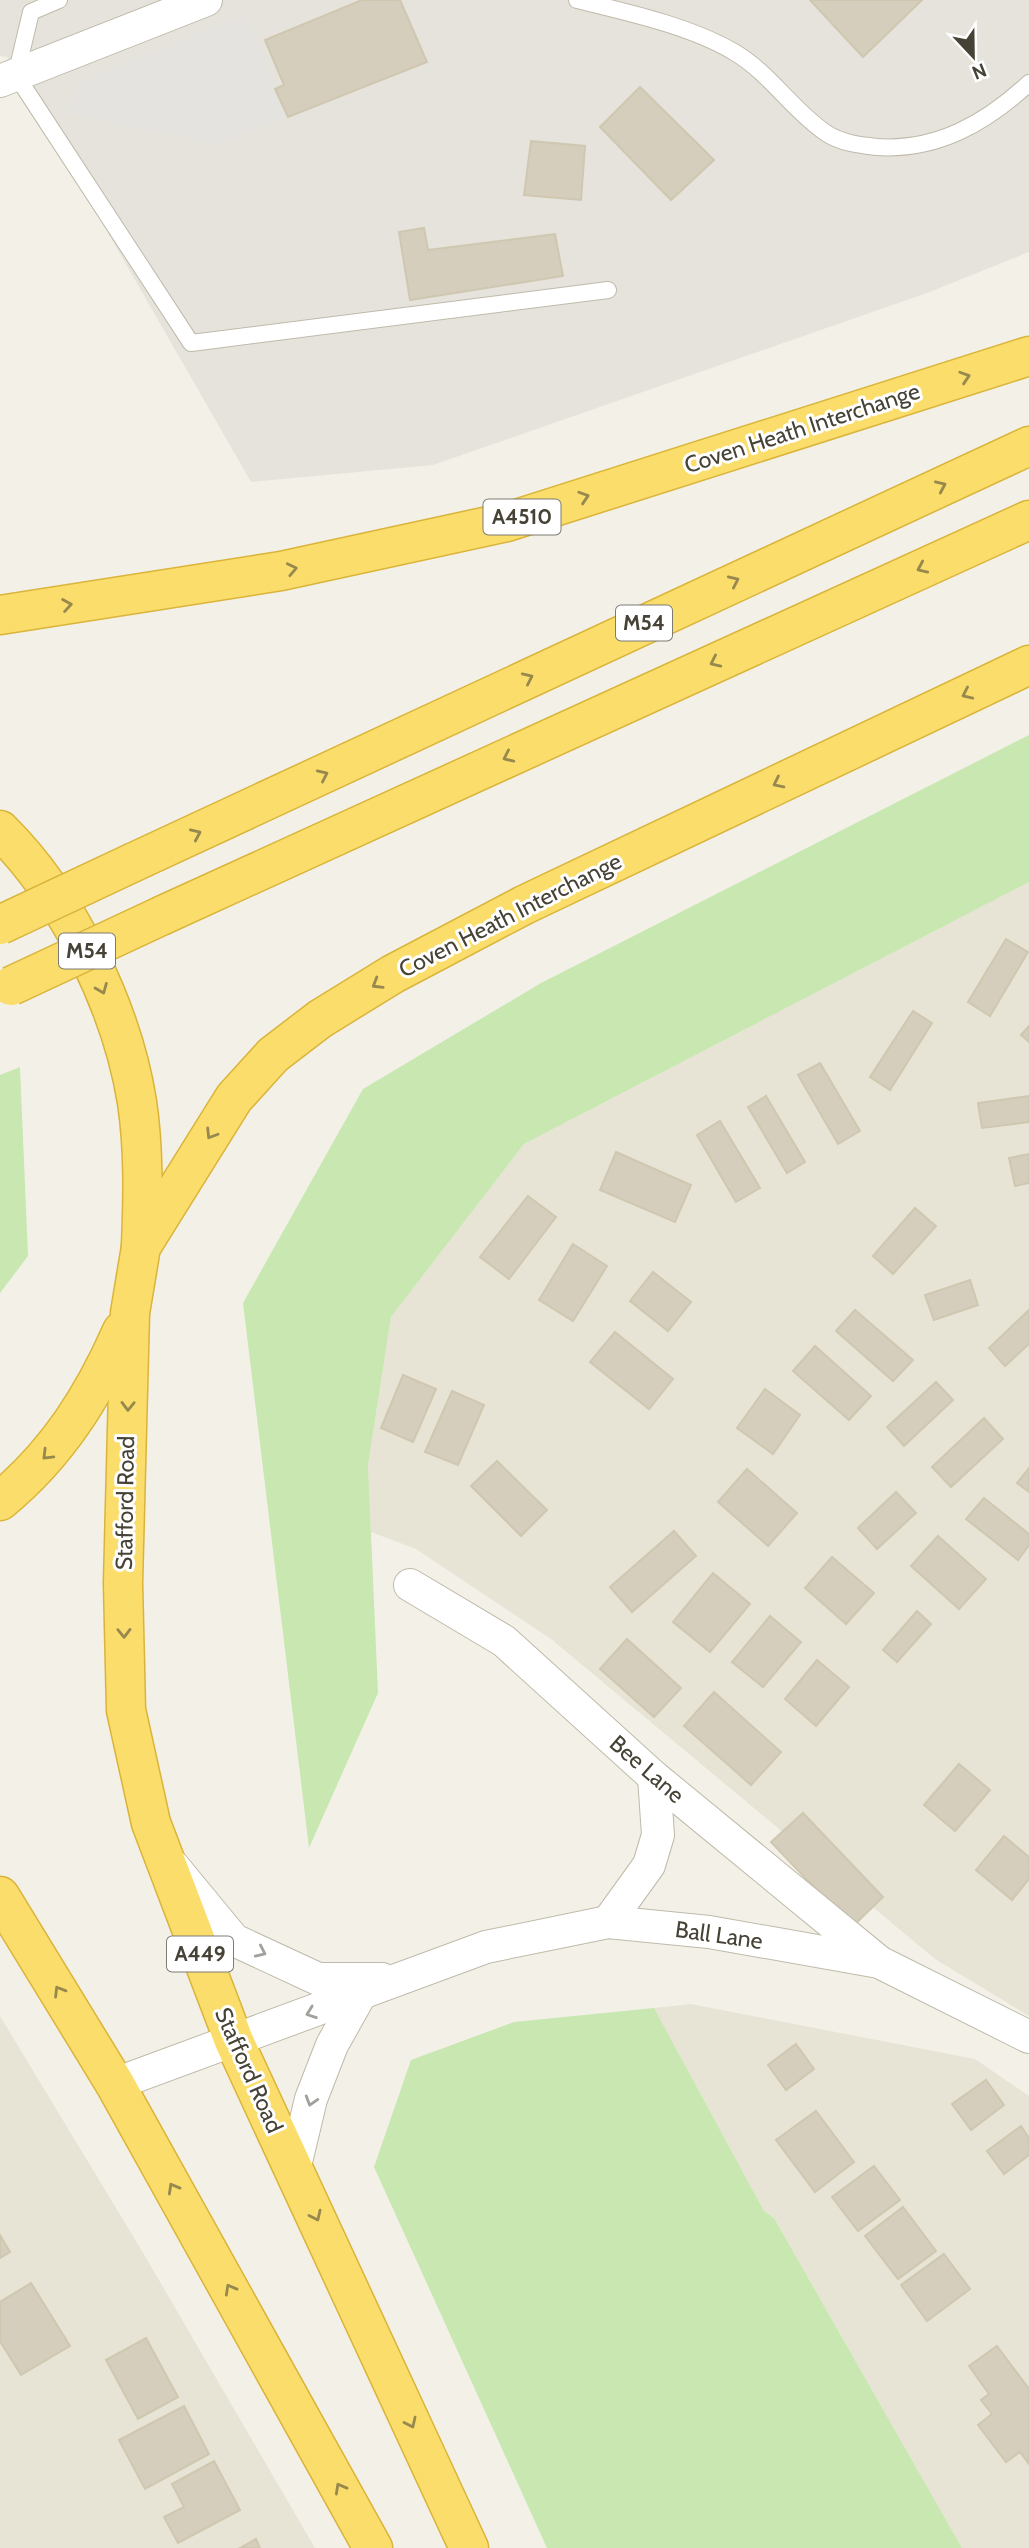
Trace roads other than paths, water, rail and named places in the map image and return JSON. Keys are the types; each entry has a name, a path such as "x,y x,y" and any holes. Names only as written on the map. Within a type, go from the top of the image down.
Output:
{"highway":[{"name":"Coven Heath Interchange","path":"0,615 281,571 507,522 1029,356"},
{"name":"M54","path":"0,925 1029,446"},
{"name":"M54","path":"6,989 1029,520"},
{"name":"Coven Heath Interchange","path":"130,1313 141,1247 234,1098 272,1055 320,1019 393,974 524,905 1029,665"},
{"path":"0,830 52,893 90,960 113,1016 137,1101 144,1175 141,1247"},
{"path":"0,1501 60,1441 99,1383 130,1313"},
{"name":"Stafford Road","path":"130,1313 123,1583 126,1710 151,1823 234,2041 469,2548"},
{"path":"0,1896 115,2084 373,2548"}],"street":[{"path":"8,78 206,0"},
{"name":"Bee Lane","path":"410,1585 504,1641 654,1777 879,1962"},
{"path":"608,1922 649,1865 658,1835 654,1777"},
{"name":"Ball Lane","path":"162,1854 234,1940 318,1979 398,1979"},
{"name":"Ball Lane","path":"115,2084 486,1947 608,1922 709,1932 879,1962 1029,2037"},
{"path":"294,2170 310,2099 332,2045 360,1995"}],"lane":[{"path":"60,0 31,12 8,78 191,343 608,290"},
{"path":"577,0 702,37 734,51 763,74 824,132 859,145 911,147 948,138 998,109 1029,83"}]}
